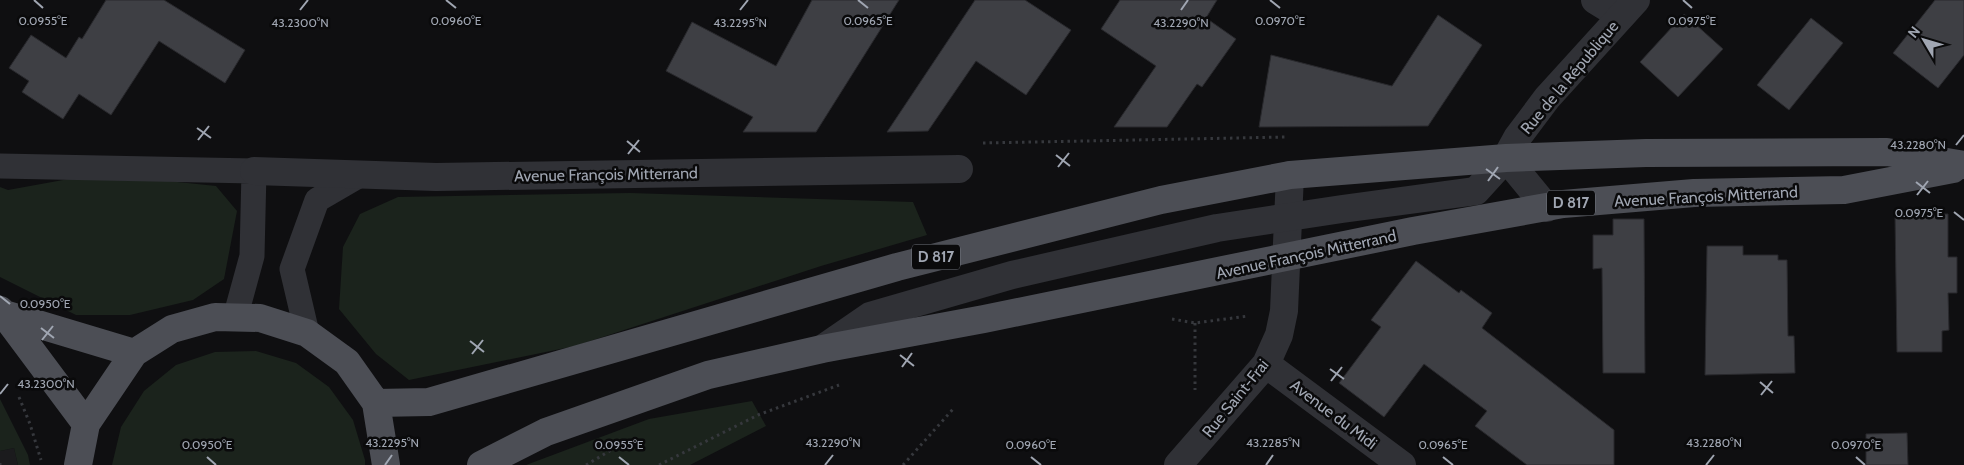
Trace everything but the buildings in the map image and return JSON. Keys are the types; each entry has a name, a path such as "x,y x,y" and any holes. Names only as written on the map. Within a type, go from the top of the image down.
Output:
{"main road":[{"name":"Avenue François Mitterrand","path":"1506,158 1646,153 1887,152 1964,166"},
{"name":"D 817","path":"376,403 429,402 897,267 1161,200 1290,174 1506,158"},
{"name":"Avenue François Mitterrand","path":"822,349 1183,280 1286,255 1563,204 1694,193 1844,190 1964,166"},
{"path":"2,312 134,353"},
{"path":"2,312 86,424"},
{"path":"78,465 86,424 134,353 172,329 216,317 260,318 307,333 347,362 376,403 386,465"},
{"name":"D 817","path":"481,465 546,432 708,375 822,349"}],"street":[{"path":"1595,0 1628,8"},
{"name":"Rue de la République","path":"822,349 870,316 1012,275 1216,228 1476,192 1506,158 1517,138 1547,98 1628,8"},
{"path":"1506,158 1547,208"},
{"name":"Avenue François Mitterrand","path":"254,171 436,177 959,169"},
{"name":"Rue Saint-Frai","path":"1178,465 1266,364 1279,335 1284,311 1290,174"},
{"name":"Avenue du Midi","path":"1266,364 1402,465"}],"lane":[{"path":"0,166 254,171 252,256 235,318"},
{"path":"307,333 292,269 317,200 360,175"}],"path":[{"path":"1195,323 1195,396"},
{"path":"659,465 758,415 840,384"},
{"path":"16,391 30,424 43,465"},
{"path":"903,465 954,408"}],"shaded area":[{"path":"74,178 168,181 216,186 237,211 224,279 193,300 130,315 76,315 0,277 0,187 8,190"},
{"path":"630,193 913,202 927,235 821,266 575,346 409,380 376,354 339,309 343,247 360,214 398,197"},
{"path":"256,351 296,363 329,387 353,420 365,465 112,465 121,427 144,391 176,365 215,352"},
{"path":"0,399 28,455 30,465 18,465 14,448 0,451"},
{"path":"752,401 766,426 690,465 526,465 649,419"},
{"path":"14,448 18,465 0,465 0,451"}]}
